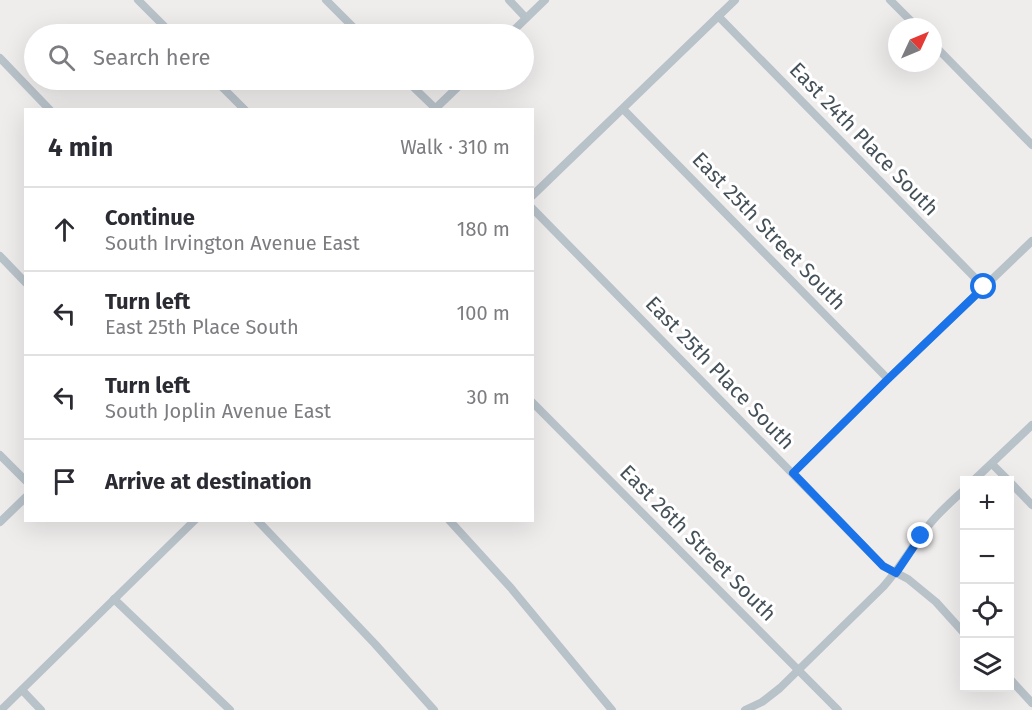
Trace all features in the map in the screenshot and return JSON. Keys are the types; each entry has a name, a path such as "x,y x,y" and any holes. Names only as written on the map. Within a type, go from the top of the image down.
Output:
{"street":[{"path":"138,0 162,24"},
{"path":"326,0 350,24"},
{"path":"509,0 526,18"},
{"path":"520,24 545,0"},
{"path":"534,194 735,0"},
{"path":"890,0 908,18"},
{"name":"East 24th Place South","path":"718,16 984,287"},
{"path":"942,53 1032,145"},
{"path":"0,58 24,83"},
{"path":"31,90 48,108"},
{"path":"226,90 243,108"},
{"path":"416,90 435,108"},
{"path":"437,108 455,90"},
{"name":"East 25th Street South","path":"623,109 888,379"},
{"name":"East 25th Place South","path":"534,210 883,566 908,579 936,603 960,629"},
{"path":"793,473 1032,240"},
{"path":"0,256 24,281"},
{"name":"East 26th Street South","path":"534,404 838,710"},
{"path":"978,476 1032,425"},
{"path":"0,455 24,480"},
{"path":"992,464 1004,476"},
{"path":"1014,486 1032,506"},
{"path":"745,710 762,702 780,688 883,587 896,573 934,518 960,494"},
{"path":"0,522 24,499"},
{"path":"1,710 193,522"},
{"path":"259,522 375,644 434,710"},
{"path":"451,522 511,588 612,710"},
{"path":"114,599 230,710"},
{"path":"1014,684 1032,703"},
{"path":"22,690 41,710"}],"route":[{"path":"921,536 896,573 883,566 793,473 984,287"}]}
